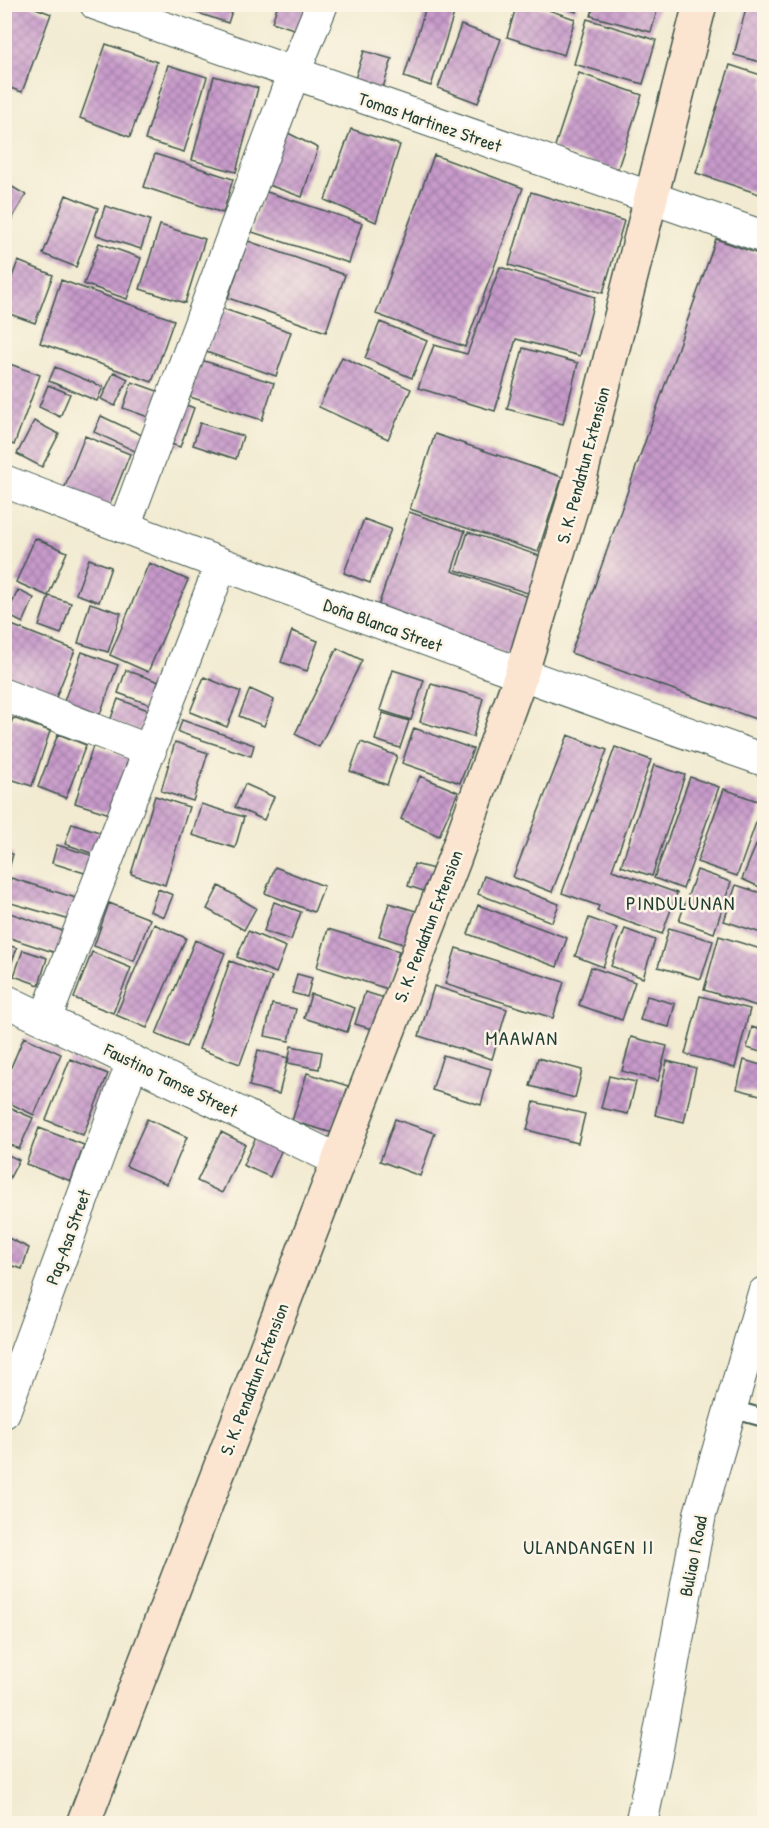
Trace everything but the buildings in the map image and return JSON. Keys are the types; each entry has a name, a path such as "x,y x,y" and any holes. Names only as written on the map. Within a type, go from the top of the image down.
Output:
{"street":[{"name":"Tomas Martinez Street","path":"96,4 651,200 765,237"},
{"path":"124,527 293,75 322,4"},
{"name":"S. K. Pendatun Extension","path":"83,1824 454,860 521,675 578,486 700,4"},
{"name":"Doña Blanca Street","path":"4,481 221,565 521,675 765,760"},
{"path":"45,1020 221,565"},
{"path":"4,695 150,751"},
{"name":"Faustino Tamse Street","path":"4,1000 338,1160"},
{"name":"Pag-Asa Street","path":"4,1412 132,1061"},
{"name":"Buliao I Road","path":"640,1824 657,1749 700,1514 765,1293"}],"lane":[{"path":"731,1409 765,1418"}],"district":[{"name":"PINDULUNAN","path":"681,902"},
{"name":"MAAWAN","path":"522,1037"},
{"name":"ULANDANGEN II","path":"589,1546"}]}
